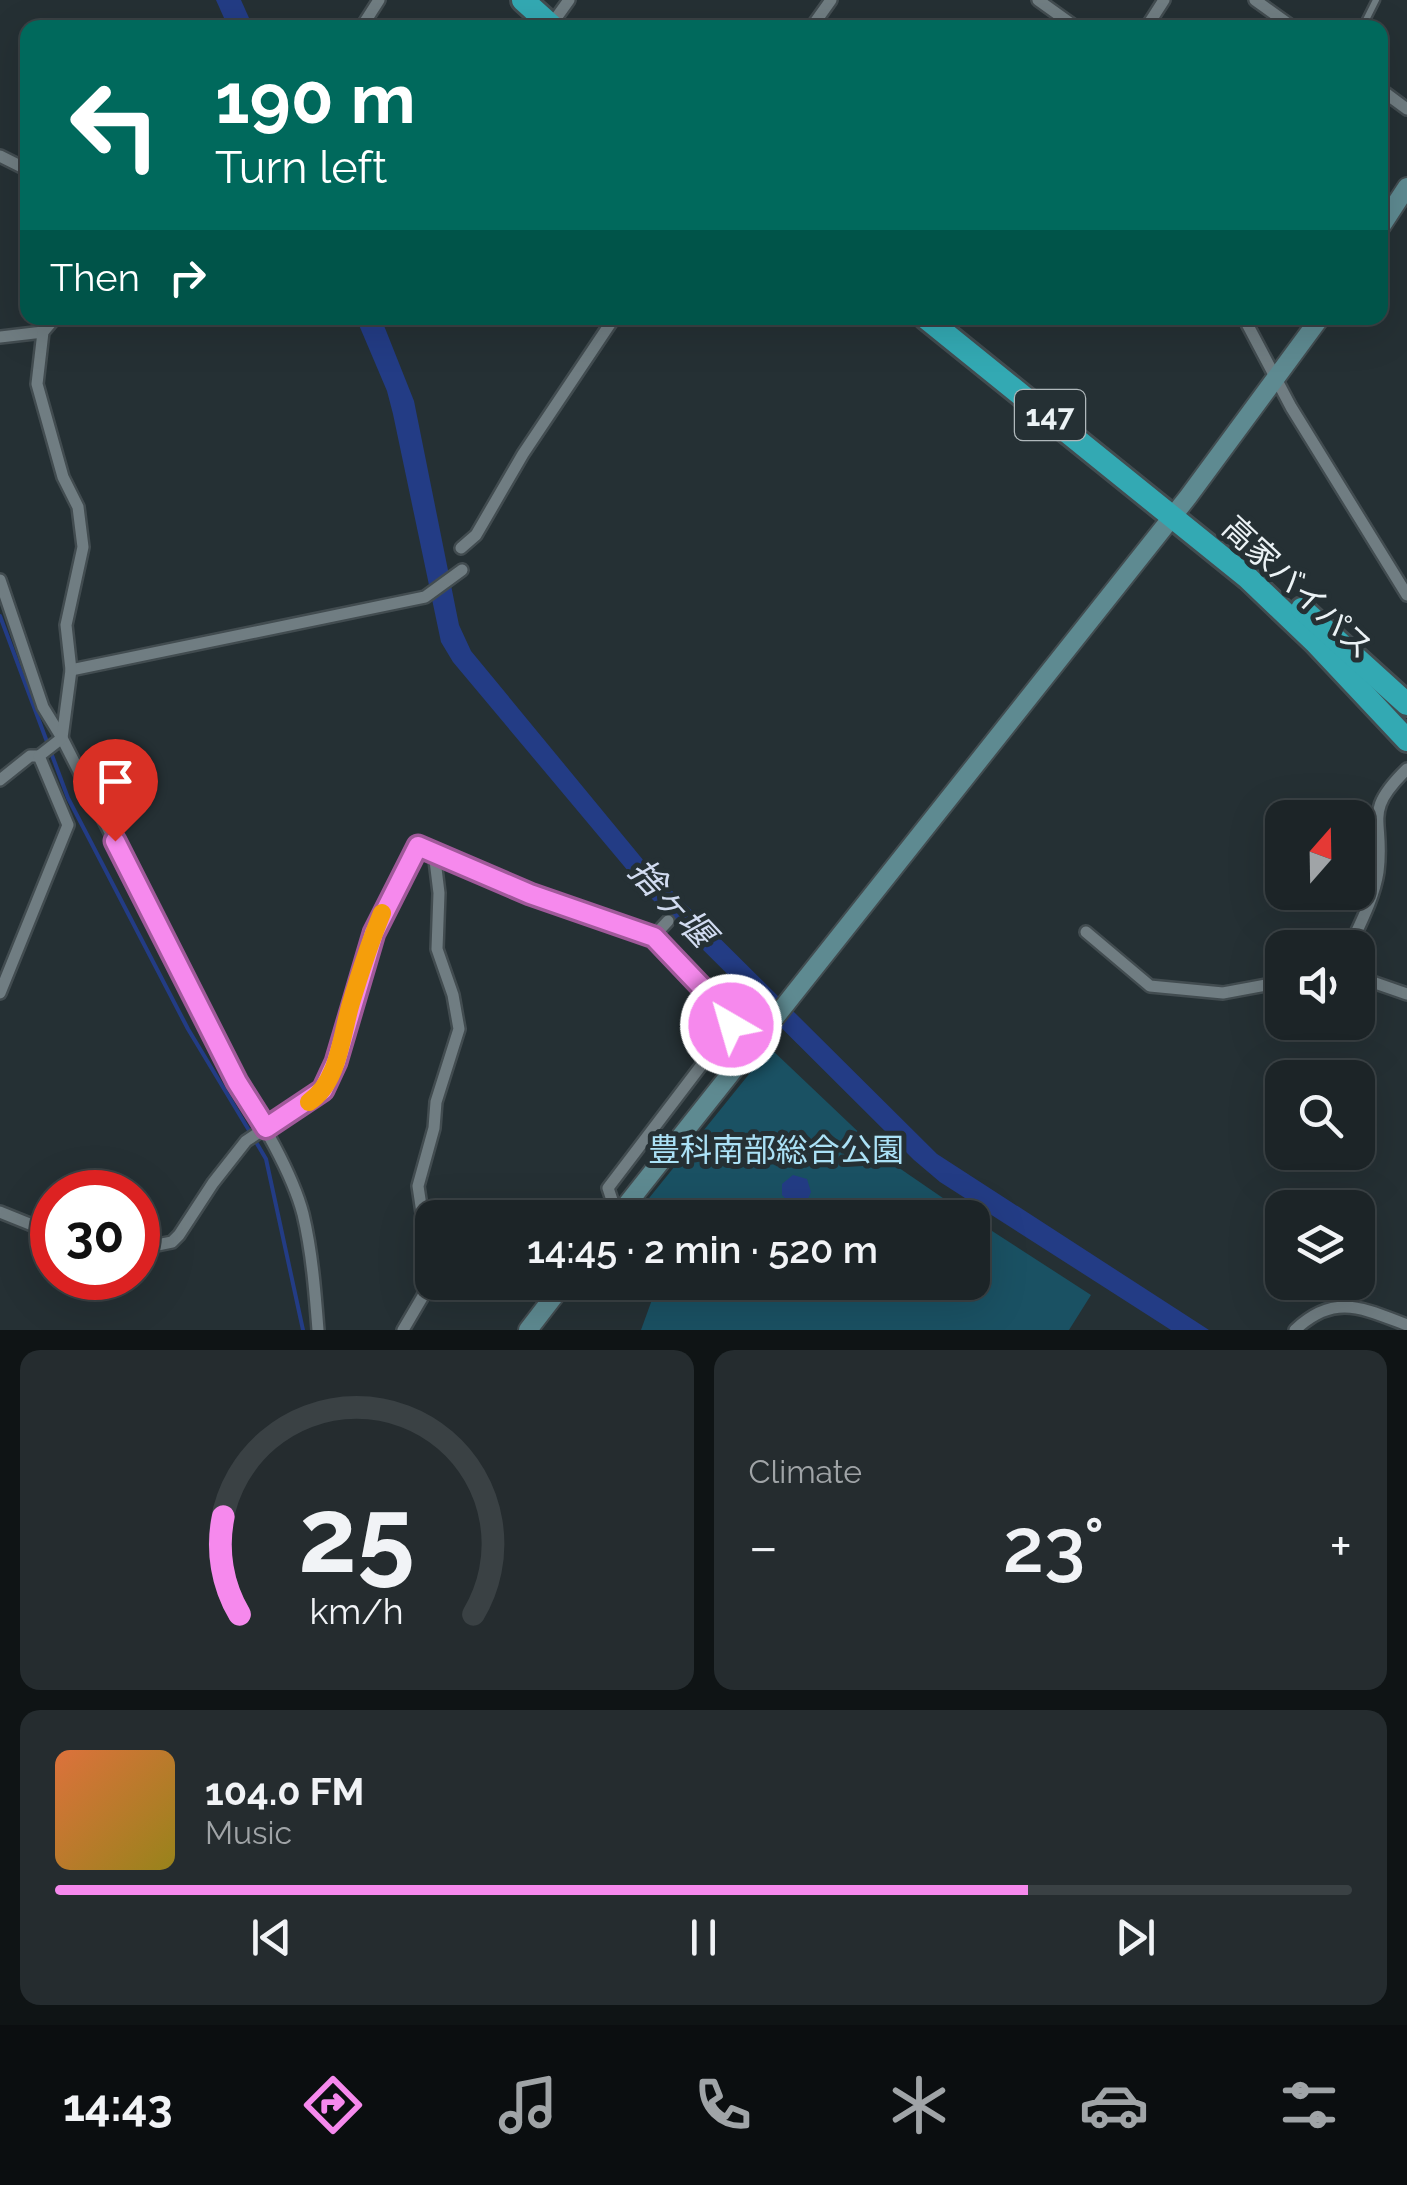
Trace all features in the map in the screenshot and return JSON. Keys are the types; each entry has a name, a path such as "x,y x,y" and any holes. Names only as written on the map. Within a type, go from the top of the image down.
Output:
{"highway":[{"path":"523,0 546,20"},
{"name":"高家バイパス","path":"935,325 1248,578 1407,740"},
{"name":"高家バイパス","path":"1178,521 1287,596 1407,704"}],"street":[{"path":"1038,0 1067,20"},
{"path":"1255,0 1283,20"},
{"path":"1388,216 1407,187"},
{"path":"0,780 30,756 39,756 62,738 71,670 66,624 83,547 78,507 63,477 37,384 43,332 49,325"},
{"path":"461,548 476,534 523,454 609,325"},
{"path":"1248,325 1276,380 1407,595"},
{"path":"630,1200 1178,521 1315,325"},
{"path":"0,336 43,332"},
{"path":"71,670 430,594 457,572"},
{"path":"0,580 43,707 237,1082 266,1128 302,1210 318,1330"},
{"path":"0,993 68,825 39,756"},
{"path":"1356,930 1378,873 1378,805 1386,790 1407,769"},
{"path":"160,1244 180,1235 246,1141 323,1090 336,1062 351,1003 386,904 418,846 530,894 654,937 732,1021 730,1029 608,1188 612,1200"},
{"path":"403,1330 431,1273 418,1186 434,1128 436,1102 459,1028 453,995 437,949 439,893 434,852"},
{"path":"654,937 668,921"},
{"path":"1086,932 1150,986 1223,993 1265,985"},
{"path":"1375,983 1407,994"},
{"path":"0,1212 30,1224"},
{"path":"528,1330 551,1300"},
{"path":"1295,1330 1324,1308 1362,1308 1407,1324"}],"green space":[{"name":"豊科南部総合公園","path":"770,1048 889,1161 946,1200 648,1200"},
{"name":"豊科南部総合公園","path":"990,1230 1091,1295 1069,1330 641,1330 652,1300 990,1300"}],"water":[{"path":"216,0 241,0 250,20 225,20"},
{"name":"捨ヶ堰","path":"359,325 384,325 414,401 459,625 471,651 653,872 937,1154 1209,1330 1171,1330 990,1214 990,1200 968,1200 940,1182 649,896 453,662 441,642 393,414"},
{"path":"793,1175 807,1179 811,1192 807,1200 787,1200 782,1195 782,1184"}],"waterway":[{"path":"0,616 68,798 188,1029 250,1132"},
{"path":"256,1142 266,1159 303,1330"}],"slow traffic":[{"path":"309,1102 323,1090 336,1062 351,1003 382,913"}],"route":[{"path":"115,841 237,1082 266,1128 323,1090 336,1062 374,933 418,846 530,894 654,937 731,1018 731,1025"}]}
